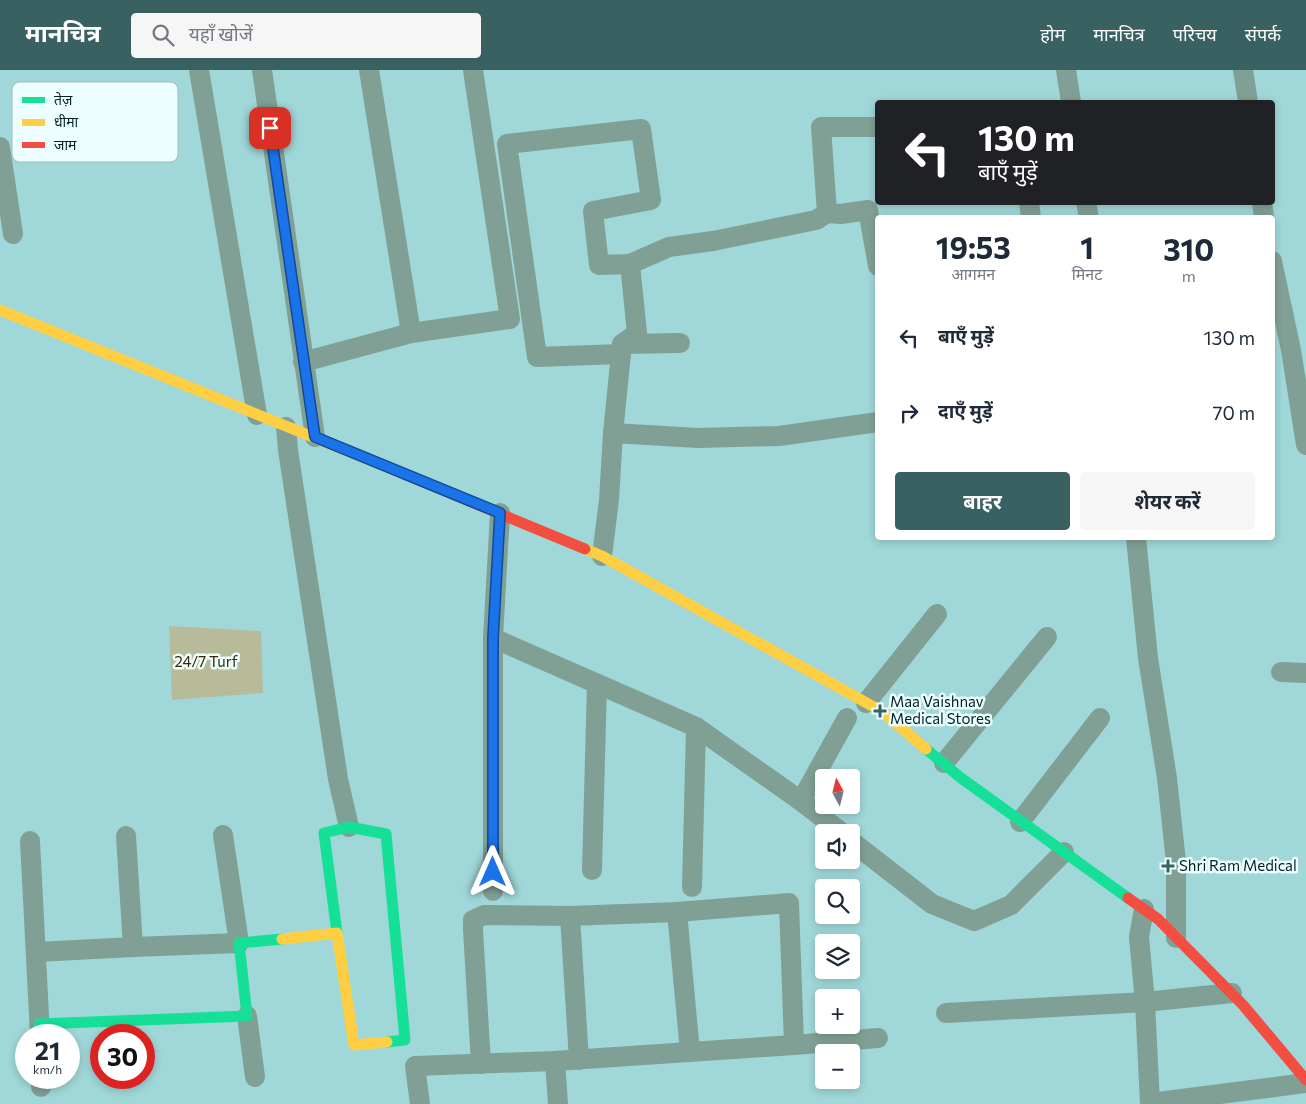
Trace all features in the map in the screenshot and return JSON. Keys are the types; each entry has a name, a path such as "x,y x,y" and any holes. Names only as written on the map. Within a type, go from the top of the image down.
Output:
{"street":[{"path":"199,70 256,415"},
{"path":"262,70 315,437"},
{"path":"369,70 411,333"},
{"path":"304,362 411,333 510,319 473,70"},
{"path":"1066,70 1071,100"},
{"path":"1243,70 1248,100"},
{"path":"826,213 821,128 875,127"},
{"path":"680,343 537,357 507,144 641,129 651,200 593,211 599,265 630,264 668,247 713,241 816,220 826,213 841,214 868,210 875,249"},
{"path":"0,147 13,234"},
{"path":"602,556 622,349 637,333 630,264"},
{"path":"1275,271 1298,351 1306,444"},
{"path":"0,310 256,415 315,437 602,556 883,712 944,763 1020,822 1144,908 1243,1005 1306,1081"},
{"path":"613,433 698,438 779,436 875,422"},
{"path":"286,427 338,779 349,827"},
{"path":"493,891 493,638 500,513"},
{"path":"1136,540 1148,658 1167,778 1176,862 1176,938"},
{"path":"866,703 937,614"},
{"path":"493,638 696,727 830,824"},
{"path":"944,763 1047,638"},
{"path":"1281,672 1306,673"},
{"path":"592,870 598,684"},
{"path":"801,802 846,718"},
{"path":"1020,822 1100,718"},
{"path":"692,887 696,727"},
{"path":"349,827 386,834 405,1040 354,1045 336,933 324,833 349,827"},
{"path":"223,835 255,1078"},
{"path":"126,836 133,947"},
{"path":"30,841 37,952 39,1024"},
{"path":"860,848 932,904 974,921 1012,905 1064,852"},
{"path":"481,1064 473,920 484,915 570,916 677,912 789,903 794,1045"},
{"path":"1144,908 1139,937 1145,1002 1150,1104 1306,1081"},
{"path":"677,912 690,1052"},
{"path":"570,916 579,1060"},
{"path":"37,952 238,943 336,933"},
{"path":"946,1013 1145,1002 1232,994"},
{"path":"80,1027 247,1016"},
{"path":"420,1104 415,1066 555,1062 878,1038"},
{"path":"555,1062 558,1104"}],"green space":[{"name":"24/7 Turf","path":"169,626 261,631 263,693 172,700"}],"traffic: fast":[{"path":"926,749 961,778 1128,898"},
{"path":"337,933 324,833 349,827 386,834 405,1040 387,1042"},
{"path":"39,1024 247,1016 239,943 282,939"}],"traffic: slow":[{"path":"0,310 404,474"},
{"path":"585,549 602,556 883,712 926,749"},
{"path":"282,939 337,933 354,1045 387,1042"}],"traffic: jam":[{"path":"404,474 585,549"},
{"path":"1128,898 1158,919 1243,1005 1306,1080"}],"place":[{"name":"Maa Vaishnav Medical Stores","path":"880,711"},
{"name":"Shri Ram Medical","path":"1168,866"}],"route":[{"path":"270,128 315,437 500,513 493,638 493,872"}]}
